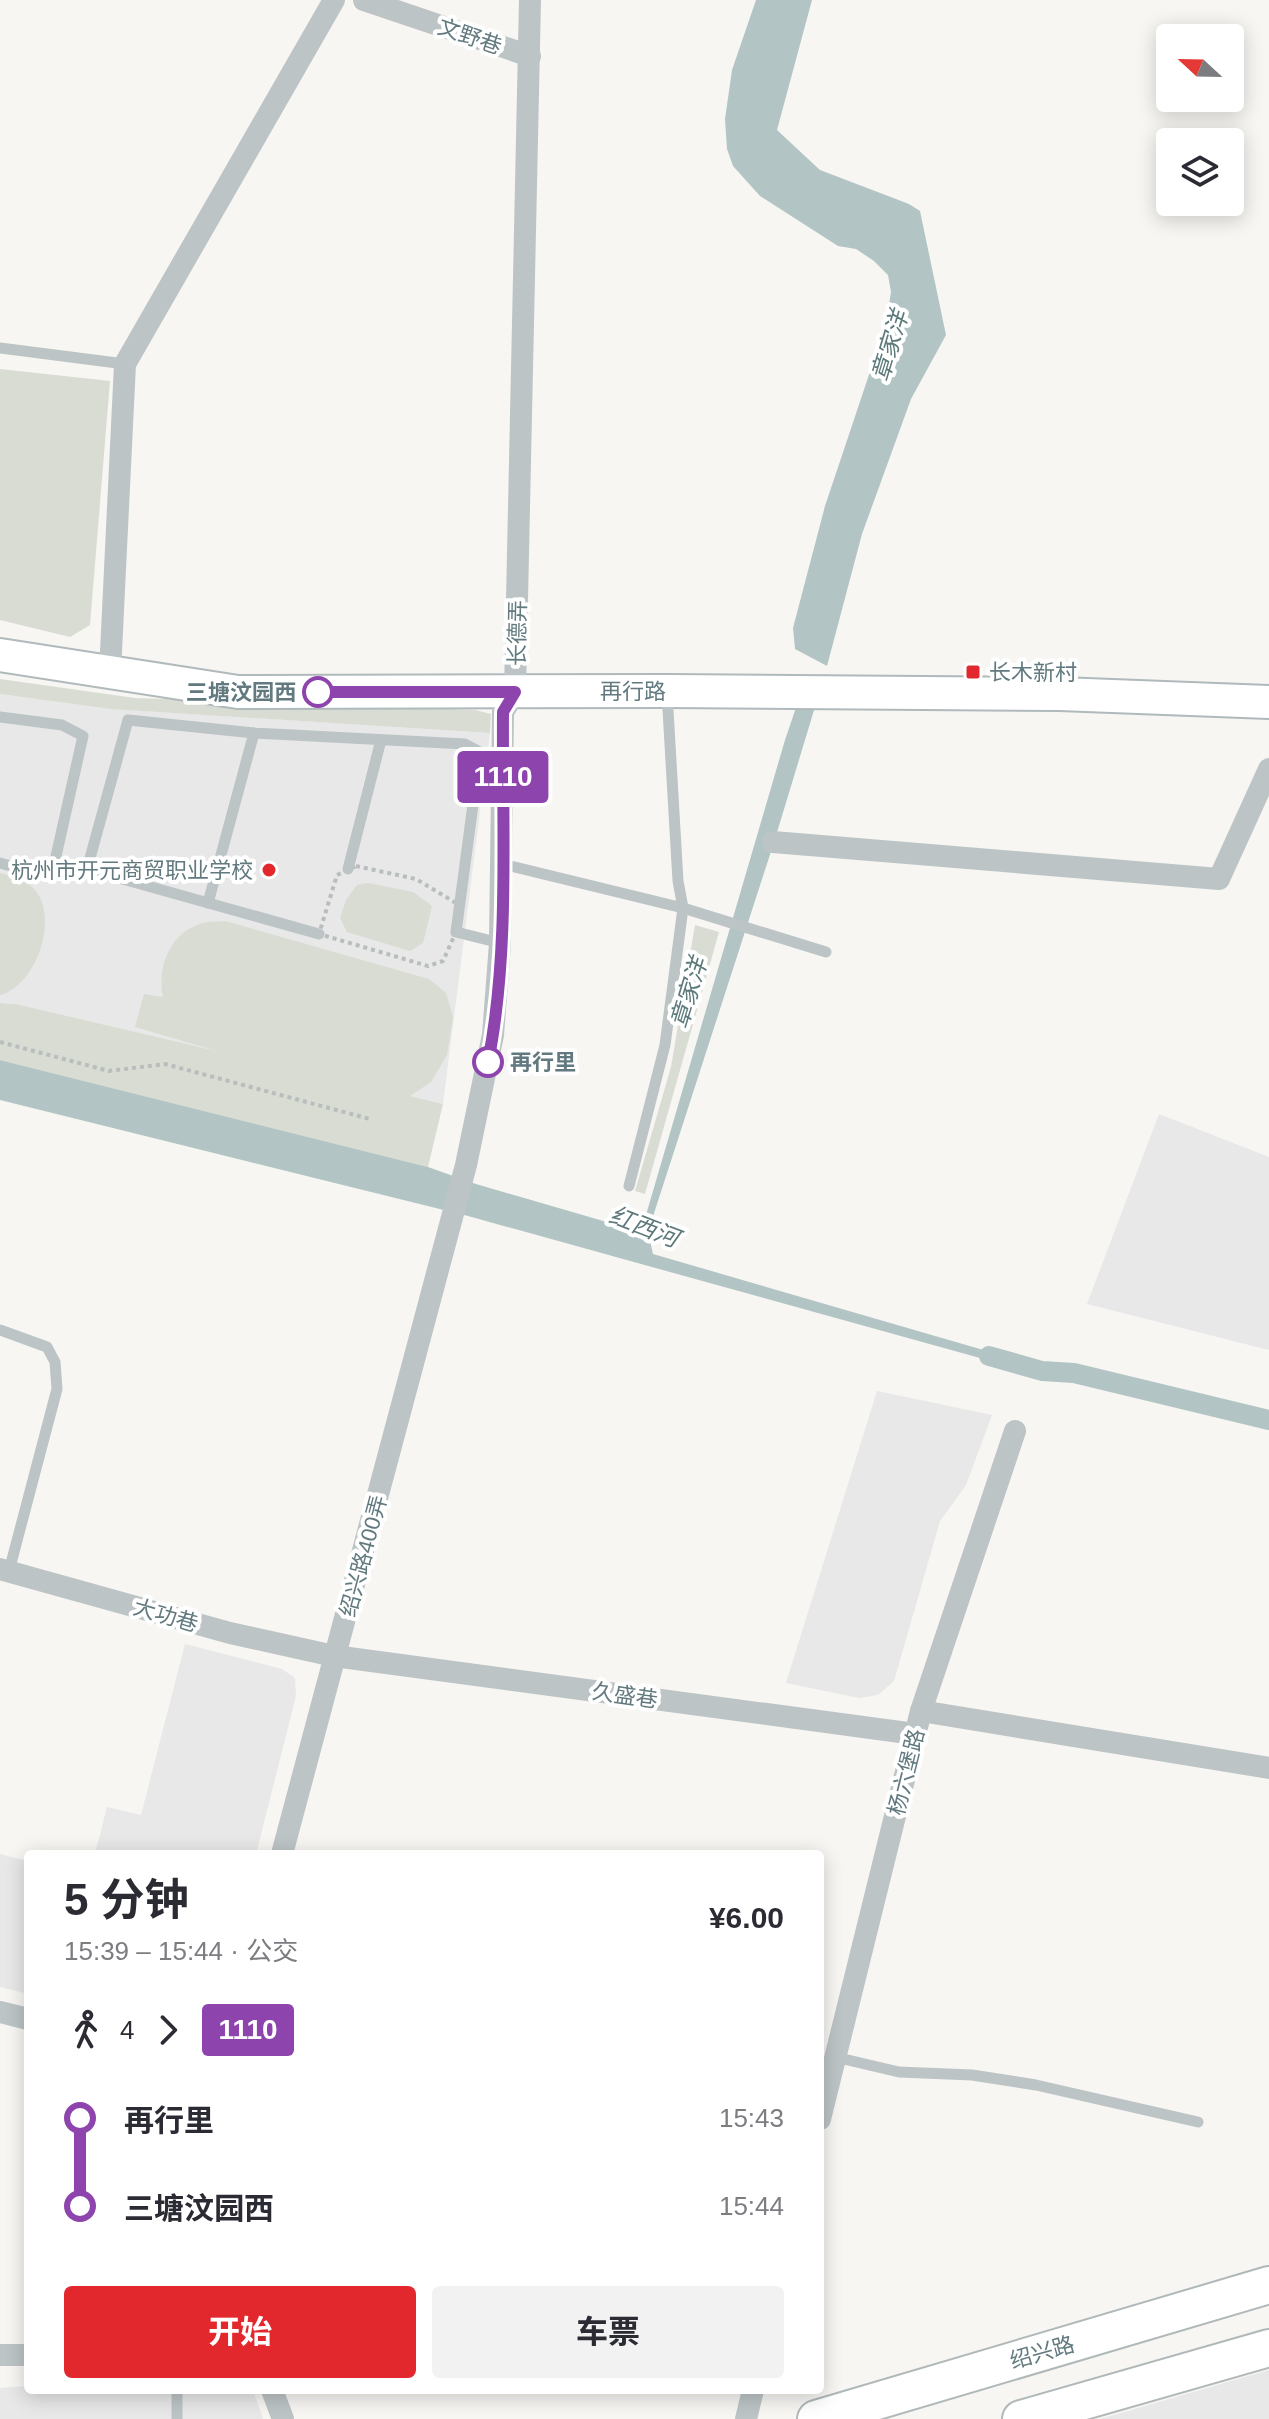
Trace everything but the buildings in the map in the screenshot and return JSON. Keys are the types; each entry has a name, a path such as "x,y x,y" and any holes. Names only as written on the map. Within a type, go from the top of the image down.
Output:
{"main road":[{"name":"绍兴路","path":"816,2419 1269,2285"},
{"path":"1021,2419 1269,2348"}],"street":[{"path":"110,672 125,364 334,0"},
{"name":"文野巷","path":"364,0 530,56"},
{"name":"长德弄","path":"441,1257 466,1165 493,1035 500,943 503,712 515,692 530,0"},
{"name":"再行路","path":"0,655 238,692 1060,694 1269,702"},
{"path":"773,842 1219,879 1269,769"},
{"name":"绍兴路400弄","path":"283,1850 334,1656 350,1609 441,1257"},
{"name":"杨六堡路","path":"824,2102 921,1711 1015,1431"},
{"name":"大功巷","path":"4,1570 230,1633 334,1656"},
{"name":"久盛巷","path":"334,1656 915,1734"},
{"path":"921,1711 1269,1768"},
{"path":"0,2012 24,2018"},
{"path":"0,2355 24,2355"},
{"path":"274,2394 283,2419"},
{"path":"746,2419 752,2394"}],"lane":[{"path":"0,348 125,364"},
{"path":"629,1186 665,1045 683,908 678,881 667,691"},
{"path":"0,717 62,725 83,736 52,874 0,863"},
{"path":"319,934 87,869 128,720 254,733 465,744 480,752 456,932 500,943"},
{"path":"208,903 254,733"},
{"path":"348,869 381,740"},
{"path":"502,864 683,908 826,952"},
{"path":"0,1330 47,1347 55,1362 57,1389 4,1570"},
{"path":"835,2057 899,2072 972,2075 1036,2085 1198,2122"},
{"path":"177,2394 177,2419"}],"path":[{"path":"356,866 416,879 456,903 456,932 443,961 428,966 319,934 337,875 356,866"},
{"path":"0,1042 109,1071 165,1064 370,1119"}],"shaded area":[{"path":"0,369 110,381 90,625 70,637 0,620"},
{"path":"0,679 135,698 475,710 491,714 490,733 110,709 0,694"},
{"name":"杭州市开元商贸职业学校","path":"0,694 110,709 490,733 443,1104 16,1004 0,1003"},
{"path":"0,873 18,878 34,889 45,916 40,949 33,965 13,989 0,995"},
{"path":"368,883 413,892 432,906 423,943 410,951 347,932 340,918 346,900 357,885"},
{"path":"225,921 429,979 446,993 453,1017 447,1055 431,1082 410,1096 443,1104 428,1167 0,1060 0,1003 16,1004 217,1051 135,1027 144,994 163,997 164,964 173,944 189,929 200,924"},
{"path":"695,925 719,932 645,1194 635,1191 671,1067"},
{"path":"1159,1114 1269,1157 1269,1350 1087,1304"},
{"path":"877,1391 992,1415 966,1485 940,1521 894,1681 878,1695 859,1698 786,1683"},
{"path":"185,1644 282,1669 295,1678 296,1696 257,1850 96,1850 107,1807 141,1815"},
{"path":"0,1854 24,1860 24,1993 0,1987"},
{"path":"1269,2370 1269,2419 1100,2419"},
{"path":"24,2386 24,2394 254,2394 263,2419 0,2419 0,2388"}],"water":[{"name":"章家洋","path":"756,0 812,0 777,130 820,170 920,211 946,335 911,399 862,534 827,666 795,649 793,628 825,506 886,324 891,292 888,275 874,261 856,249 838,246 760,196 733,166 727,149 725,119 732,70"},
{"path":"825,674 648,1232 653,1254 1011,1358 1016,1368 468,1216 0,1100 0,1060 428,1167 641,1232 785,740 803,687"}],"waterway":[{"name":"红西河","path":"989,1356 1042,1371 1074,1373 1269,1420"}],"bus line":[{"name":"1110","path":"318,692 515,692 503,712 500,943 488,1062"}],"place":[{"name":"长木新村","path":"973,672"},
{"name":"三塘汶园西","path":"318,692"},
{"name":"杭州市开元商贸职业学校","path":"269,870"},
{"name":"再行里","path":"488,1062"}]}
